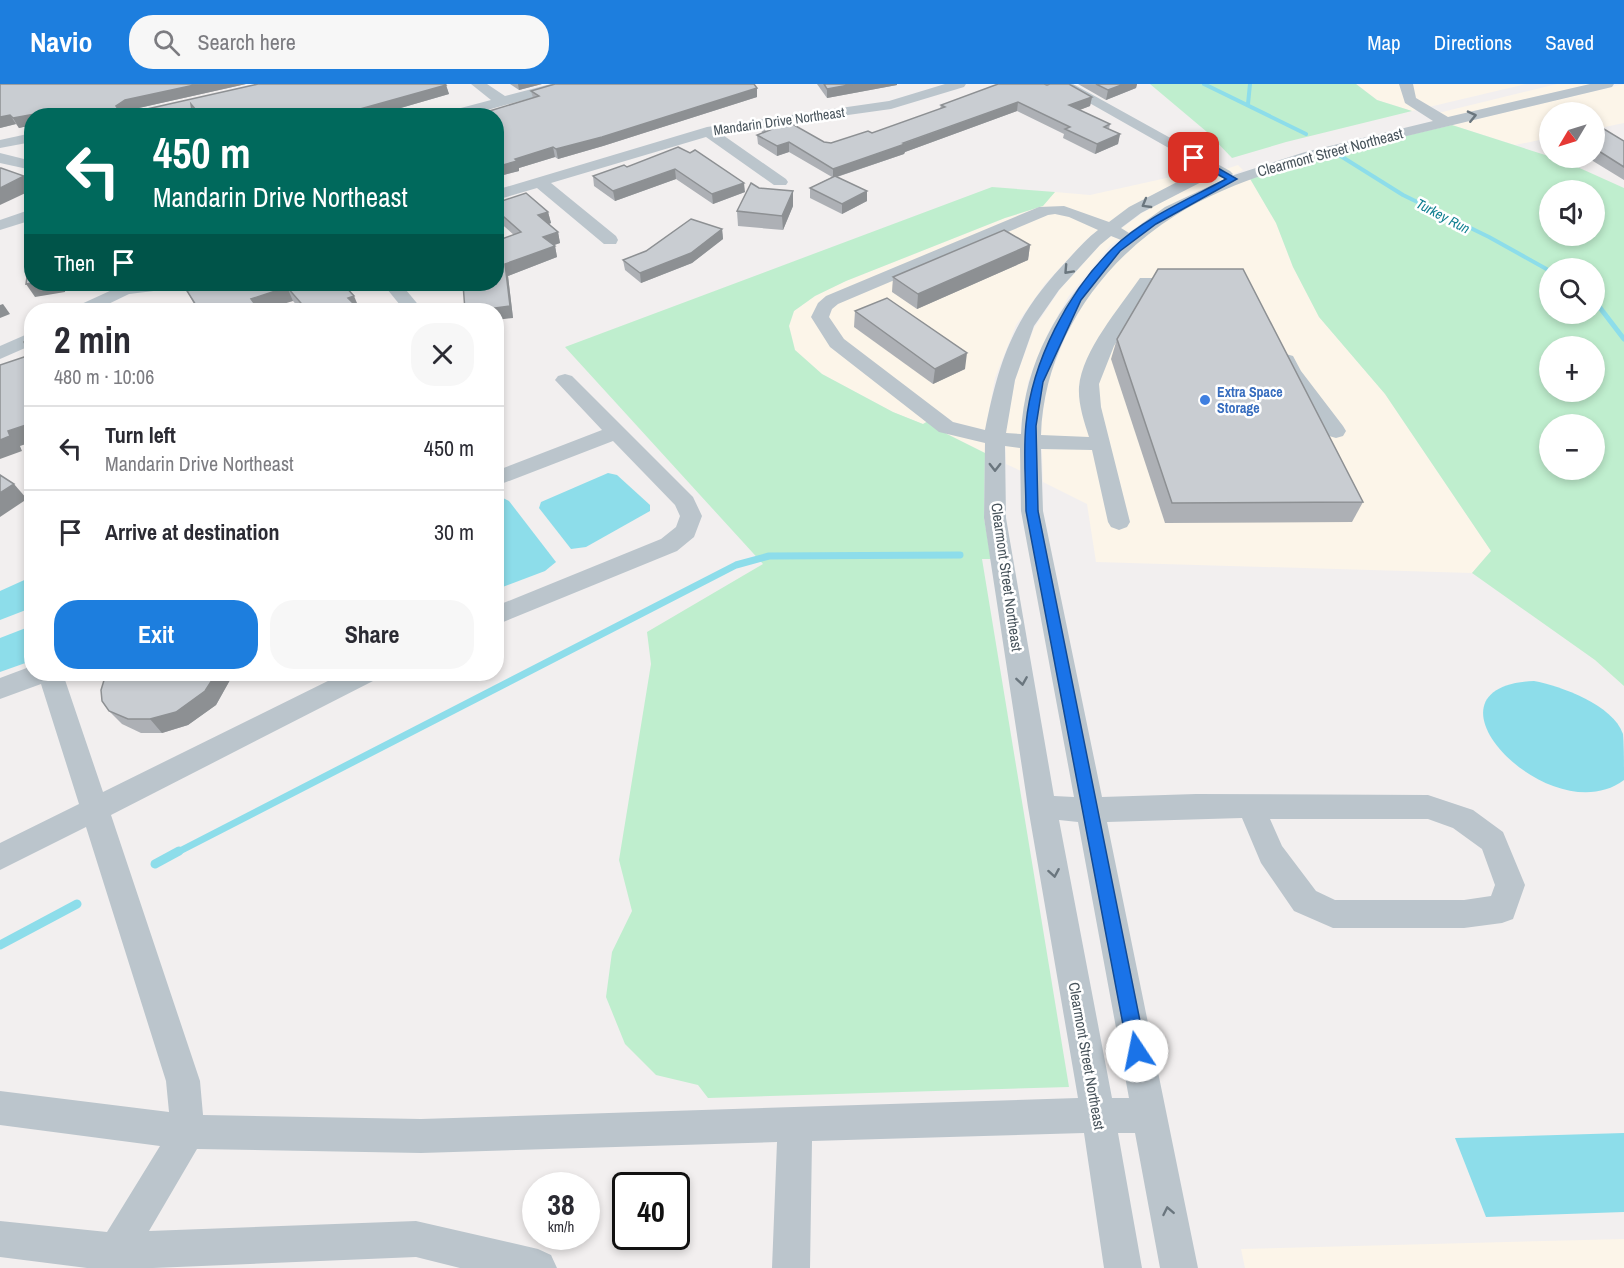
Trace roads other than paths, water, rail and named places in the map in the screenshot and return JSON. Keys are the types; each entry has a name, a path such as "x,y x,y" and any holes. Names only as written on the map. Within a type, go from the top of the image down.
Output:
{"street":[{"path":"478,84 502,101"},
{"path":"476,108 567,84"},
{"name":"Mandarin Drive Northeast","path":"504,193 707,131 744,123 891,105 959,84"},
{"path":"1062,84 1214,168"},
{"path":"1406,84 1410,100 1445,122"},
{"name":"Clearmont Street Northeast","path":"1179,1268 1032,511 1031,441 1037,382 1057,334 1076,299 1117,249 1120,234 1135,210 1214,168 1232,171 1308,155 1608,84"},
{"name":"Clearmont Street Northeast","path":"1302,142 1519,89"},
{"path":"707,131 780,182"},
{"path":"0,144 24,139"},
{"path":"0,158 24,164"},
{"name":"Clearmont Street Northeast","path":"1123,1268 1098,1115 1042,807 996,518 995,437 1005,380 1025,326 1053,286 1094,241 1120,234 1187,202 1232,171"},
{"path":"540,182 610,240"},
{"path":"1101,444 1031,441 963,433 946,427 837,343 820,317 824,307 832,300 1045,210 1055,208 1066,210 1120,234"},
{"path":"0,225 24,217"},
{"path":"1119,522 1089,386 1093,371 1105,347 1146,282 1201,282"},
{"path":"95,303 116,291"},
{"path":"398,291 408,303"},
{"path":"0,353 24,341"},
{"path":"1276,342 1292,372 1336,431"},
{"path":"504,613 669,545 686,531 691,516 685,502 565,380"},
{"path":"504,476 616,432"},
{"path":"0,689 24,680"},
{"path":"53,681 97,809 110,858 183,1082 188,1132 110,1259"},
{"path":"0,857 350,681"},
{"path":"1042,807 1090,810 1251,806 1428,807 1463,819 1493,841 1510,885 1502,909 1464,914 1333,914 1305,901 1271,855 1251,806"},
{"path":"0,1108 188,1132 421,1136 1098,1115 1150,1116"},
{"path":"791,1268 795,1125"},
{"path":"0,1239 110,1259 416,1239 538,1268"}],"water":[{"path":"608,473 617,475 650,505 650,511 586,547 571,549 539,508 541,502"},
{"path":"504,498 509,501 556,562 545,571 504,586"},
{"path":"24,580 24,611 0,620 0,591"},
{"path":"24,629 24,663 0,672 0,638"},
{"path":"1534,681 1558,687 1585,698 1609,714 1623,734 1624,780 1594,792 1561,789 1530,774 1504,753 1487,729 1484,707 1498,689"},
{"path":"1624,1133 1624,1212 1486,1217 1455,1138"}],"waterway":[{"name":"Turkey Run","path":"1204,84 1306,134"},
{"path":"1248,104 1250,84"},
{"name":"Turkey Run","path":"1339,155 1403,195 1489,237 1539,265"},
{"name":"Turkey Run","path":"1605,314 1624,339"},
{"path":"176,853 736,565 769,556 960,555"},
{"path":"155,864 179,851"},
{"path":"0,945 77,904"}],"place":[{"name":"Extra Space Storage","path":"1205,400"}]}
